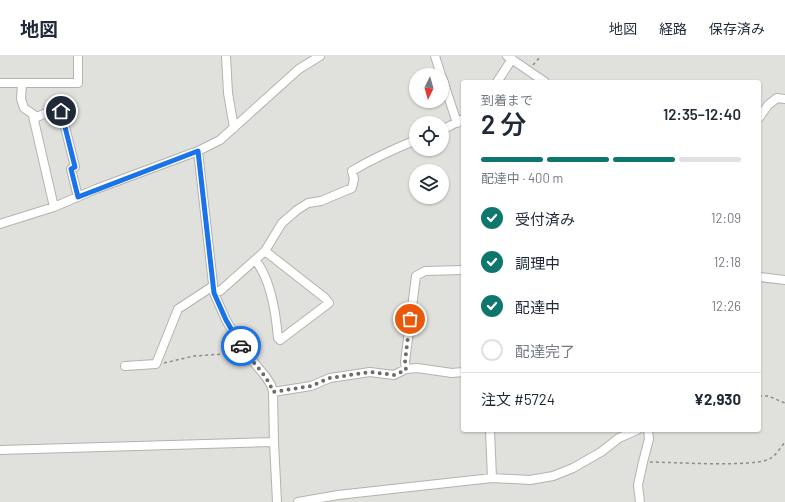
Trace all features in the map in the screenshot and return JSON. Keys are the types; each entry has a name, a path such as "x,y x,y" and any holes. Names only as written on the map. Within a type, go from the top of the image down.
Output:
{"street":[{"path":"0,83 78,83 78,56"},
{"path":"226,56 228,93 234,128"},
{"path":"0,224 54,207 198,151 220,140 299,69 320,56"},
{"path":"435,56 439,68"},
{"path":"498,80 509,58 542,80"},
{"path":"22,84 22,104 24,108 33,116 40,117 54,110 61,111 75,167 71,169 78,197"},
{"path":"449,94 460,121 449,126"},
{"path":"761,115 768,105 777,98 785,99"},
{"path":"33,116 54,207"},
{"path":"125,366 156,364 178,309 213,290 220,291 256,261 265,251 282,223 297,210 308,203 321,200 352,188 354,179 352,171 368,161 382,156 390,150 409,143"},
{"path":"198,151 213,290 226,320 245,352 271,384 273,392 277,502"},
{"path":"256,261 266,282 276,318 278,338 280,340 329,303 325,298 265,251"},
{"path":"406,370 405,362 416,276 425,271 461,270"},
{"path":"761,277 785,280"},
{"path":"273,392 311,386 330,378 370,372 394,375 406,370 417,368 452,373 461,372"},
{"path":"490,432 492,478"},
{"path":"298,502 338,495 492,478 530,480 554,476 573,468 601,452 619,438 632,432"},
{"path":"640,502 638,485 642,462 649,440 648,432"},
{"path":"0,450 274,442"}],"path":[{"path":"528,70 541,56"},
{"path":"156,364 194,356 245,352"},
{"path":"761,396 768,396 785,403"},
{"path":"642,462 721,464 761,463 771,458 785,442"}],"way so far":[{"path":"241,346 271,384 273,392 311,386 330,378 370,372 394,375 406,370 405,362 410,319"}],"route":[{"path":"61,111 75,167 71,169 78,197 198,151 214,293 226,320 241,346"}]}
